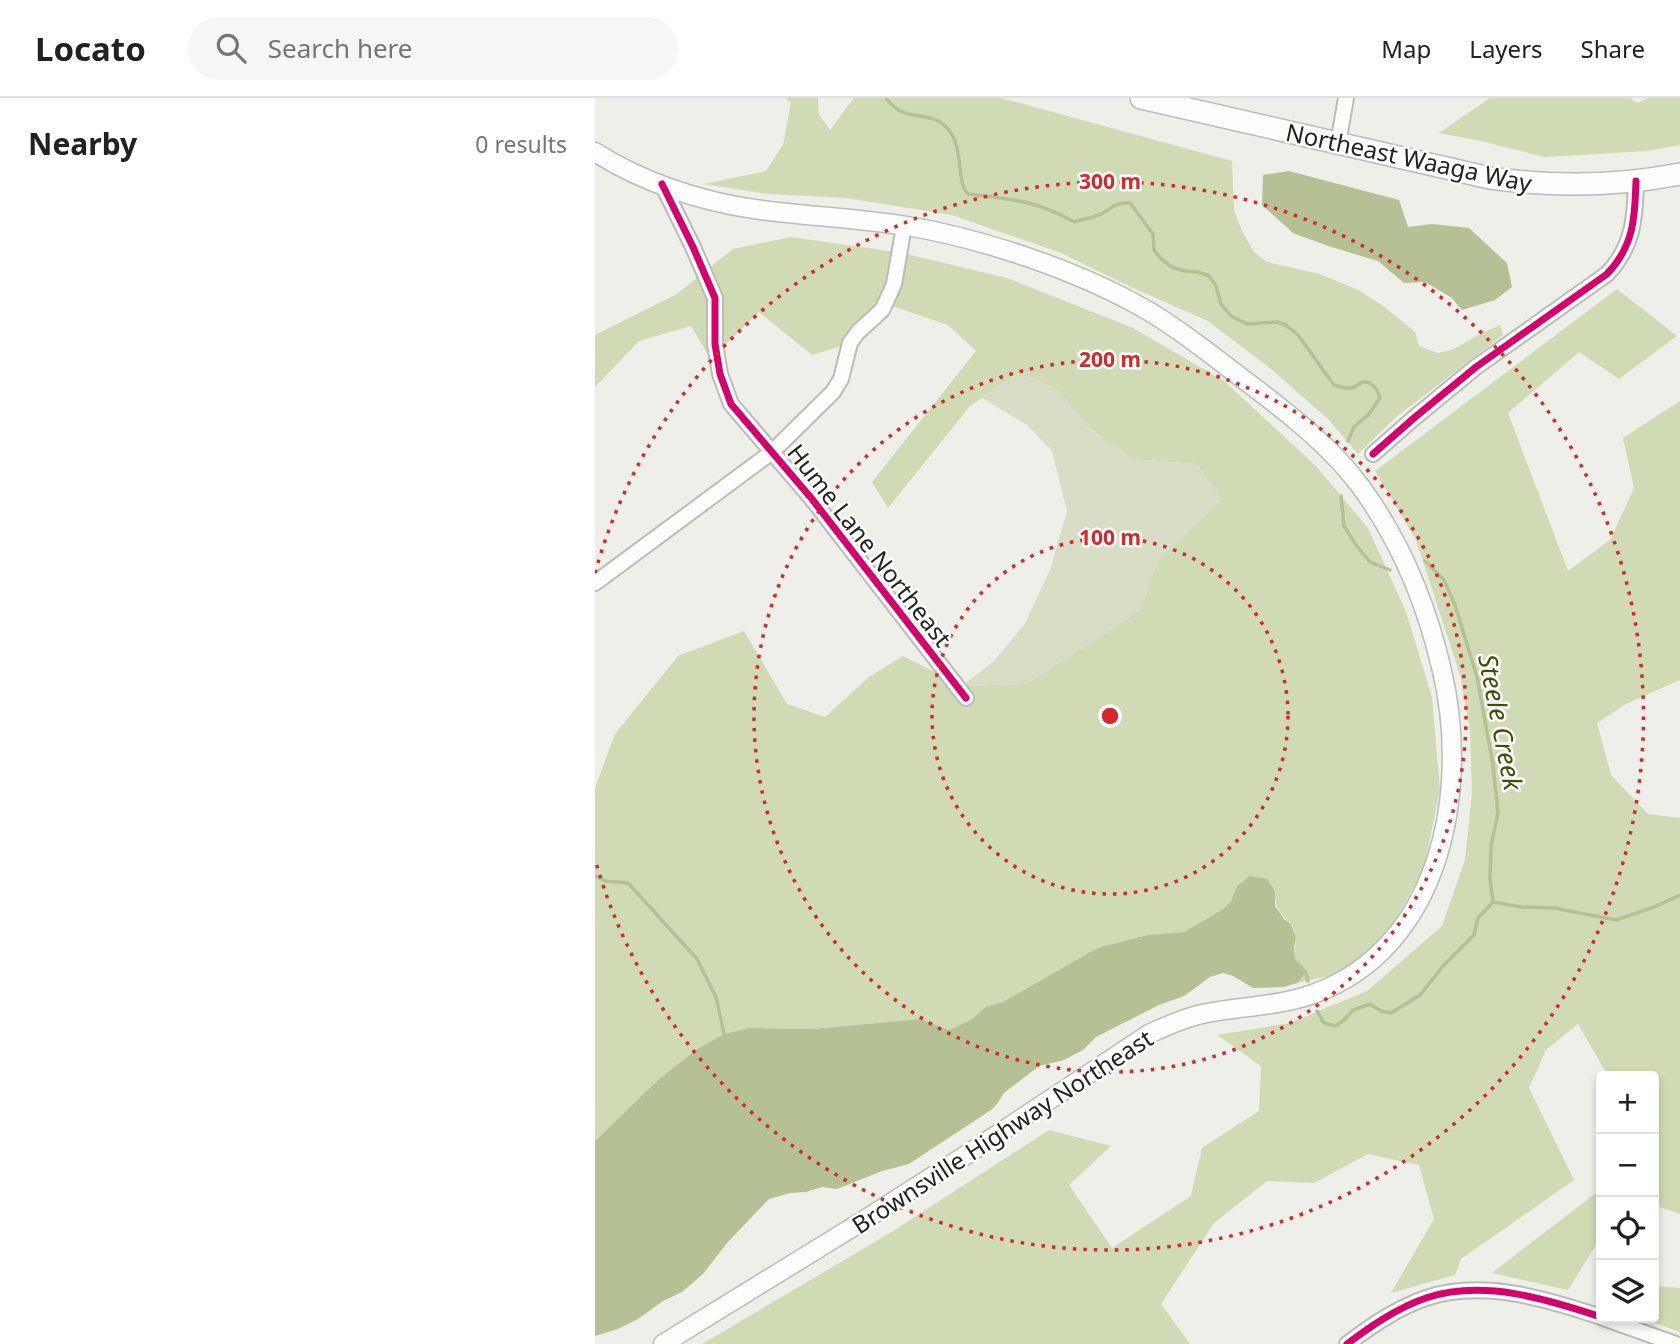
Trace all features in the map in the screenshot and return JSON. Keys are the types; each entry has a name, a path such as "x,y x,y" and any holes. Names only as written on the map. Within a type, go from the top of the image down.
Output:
{"highway":[{"name":"Northeast Waaga Way","path":"1141,98 1463,173 1517,182 1575,184 1636,181 1680,174"}],"main road":[{"name":"Brownsville Highway Northeast","path":"595,152 611,162 662,184 713,201 735,206 904,226 1017,254 1124,298 1170,325 1236,373 1299,424 1338,460 1378,512 1414,583 1434,639 1445,683 1452,741 1451,788 1446,824 1432,872 1404,926 1383,950 1352,975 1308,996 1268,1005 1205,1013 1149,1034 926,1180 663,1344"}],"street":[{"path":"1338,144 1346,98"},
{"path":"1373,454 1476,367 1616,265 1630,239 1636,181"},
{"name":"Hume Lane Northeast","path":"662,184 694,247 715,298 715,344 720,374 731,404 812,499 966,698"},
{"path":"595,583 772,452 834,392 841,379 850,343 882,310 894,284 904,226"},
{"path":"1346,1344 1403,1307 1429,1297 1457,1292 1488,1291 1532,1297 1596,1315"},
{"path":"1618,1323 1676,1344"}],"shaded area":[{"path":"785,98 818,98 819,115 830,130 854,98 1001,98 1232,161 1234,210 1254,252 1267,262 1320,274 1358,290 1382,305 1415,332 1419,346 1438,353 1452,350 1500,325 1503,335 1396,417 1358,454 1328,419 1271,369 1208,321 1061,253 952,215 846,198 768,194 704,184 766,171 783,145 791,103"},
{"path":"1490,98 1630,98 1637,103 1648,98 1680,98 1680,145 1647,151 1545,157 1439,133"},
{"path":"1289,171 1399,200 1408,227 1432,224 1469,228 1507,263 1512,287 1495,300 1462,310 1452,298 1425,282 1404,283 1378,261 1293,233 1262,205 1263,175"},
{"path":"791,237 902,253 1007,278 1133,328 1224,381 1316,466 1368,528 1406,612 1432,697 1440,789 1424,869 1382,943 1352,966 1333,975 1297,983 1303,977 1303,966 1295,959 1294,929 1278,908 1275,891 1237,886 1231,901 1223,909 1184,932 1147,935 1097,948 1001,1003 987,1006 972,1019 949,1030 919,1019 812,1029 749,1028 724,1034 697,1049 659,1079 595,1141 595,788 615,734 678,656 744,631 787,704 825,717 869,677 903,656 962,686 1027,684 1141,609 1158,560 1222,499 1196,464 1133,459 1086,425 1056,388 1018,373 970,406 888,508 872,482 976,351 948,325 892,306 845,345 812,355 759,312 720,350 722,378 691,326 639,341 595,387 595,335 677,294 733,249"},
{"path":"1617,289 1677,336 1619,379 1579,352 1508,413 1568,571 1610,540 1634,488 1623,438 1680,401 1680,680 1626,704 1597,723 1611,775 1648,814 1680,818 1680,1214 1659,1207 1659,1071 1605,1071 1578,1024 1546,1050 1529,1088 1574,1180 1461,1259 1455,1275 1391,1293 1434,1219 1419,1165 1368,1154 1314,1183 1267,1181 1214,1223 1161,1304 1190,1344 702,1344 890,1233 1049,1130 1111,1146 1069,1185 1112,1248 1191,1196 1202,1148 1259,1111 1261,1066 1217,1035 1290,1023 1367,991 1442,926 1465,860 1472,793 1470,730 1460,675 1416,540 1375,471"},
{"path":"1018,373 1056,388 1086,425 1133,459 1196,464 1222,499 1158,560 1141,609 1027,684 962,686 993,662 1024,625 1050,570 1067,511 1052,451 1027,425 982,398"},
{"path":"1250,876 1267,879 1275,891 1275,906 1291,924 1296,937 1295,959 1305,971 1297,983 1284,987 1253,988 1223,973 1210,977 1184,996 1159,1005 1096,1037 1083,1050 1064,1060 1039,1066 1004,1093 991,1110 909,1164 882,1171 837,1189 822,1187 769,1199 727,1243 703,1274 682,1292 663,1301 638,1319 595,1336 595,1141 659,1079 697,1049 724,1034 749,1028 812,1029 920,1019 949,1030 972,1019 987,1006 1001,1003 1097,948 1147,935 1184,932 1223,909 1231,901 1237,886"},
{"path":"1596,1193 1596,1245 1568,1290 1492,1273"},
{"path":"1659,1286 1680,1288 1680,1332 1655,1323 1659,1323"}],"waterway":[{"name":"Steele Creek","path":"886,98 901,111 933,119 947,128 956,144 962,180 968,194 1035,205 1074,222 1100,215 1118,204 1130,203 1153,234 1154,250 1161,259 1172,267 1209,276 1216,286 1221,304 1231,316 1247,324 1277,322 1286,325 1298,335 1334,385 1350,388 1367,382 1375,387 1380,398 1369,414 1354,427 1348,441"},
{"name":"Steele Creek","path":"1341,496 1344,526 1356,545 1370,562 1390,570"},
{"name":"Steele Creek","path":"1425,561 1444,580 1455,605 1477,677 1493,765 1498,813 1491,846 1490,879 1493,902"},
{"path":"595,876 606,881 628,883 697,959 716,997 724,1034"},
{"path":"1493,902 1521,907 1554,908 1616,920 1680,895"},
{"path":"1317,1011 1324,1023 1336,1026 1353,1010 1370,1004 1381,1011 1391,1013 1420,995 1444,965 1474,935 1478,918 1493,902"},
{"path":"1305,971 1308,981"}],"cycle path":[{"path":"1373,454 1476,367 1607,274 1628,242 1634,219 1636,181"},
{"path":"662,184 715,298 715,344 720,374 731,404 812,499 966,698"},
{"path":"1347,1344 1405,1307 1426,1298 1470,1290 1537,1298 1596,1315"}]}
